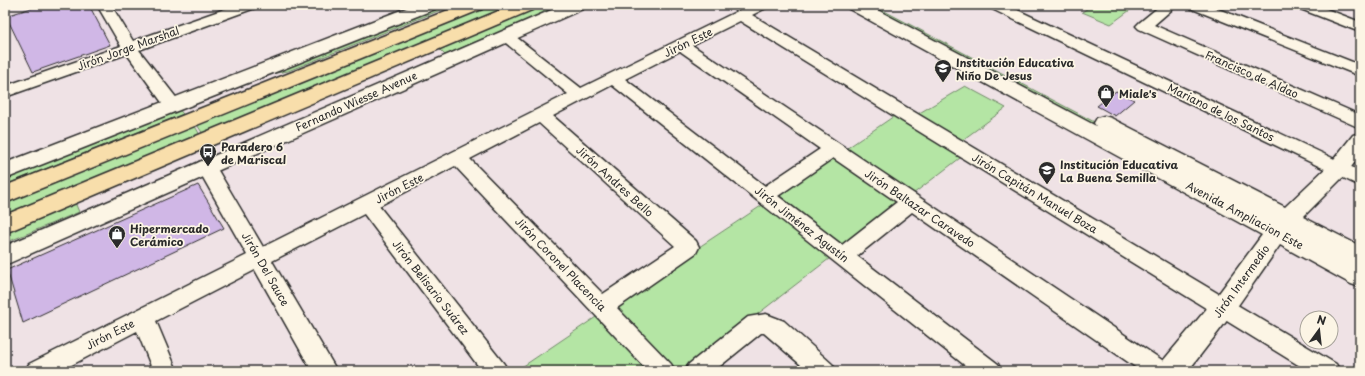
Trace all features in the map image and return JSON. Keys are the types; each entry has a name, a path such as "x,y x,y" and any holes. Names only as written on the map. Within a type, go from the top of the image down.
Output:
{"main road":[{"path":"5,195 476,5"},
{"name":"Fernando Wiesse Avenue","path":"5,224 528,5"},
{"name":"Fernando Wiesse Avenue","path":"5,256 577,5"},
{"name":"Avenida Ampliacion Este","path":"855,5 1282,226 1360,257"},
{"name":"Avenida Ampliacion Este","path":"880,5 1282,226 1360,277"},
{"path":"5,170 424,6"},
{"name":"Jirón Intermedio","path":"1172,371 1223,307 1282,226 1338,169 1360,140"}],"street":[{"path":"104,5 130,48 172,104"},
{"name":"Jirón Jorge Marshal","path":"5,92 130,48 214,11 250,5"},
{"name":"Jirón Este","path":"37,371 613,78 761,5"},
{"name":"Mariano de los Santos","path":"995,5 1360,179"},
{"name":"Francisco de Aldao","path":"1170,5 1144,26 1360,122"},
{"path":"1195,5 1360,71"},
{"path":"1304,5 1360,26"},
{"name":"Jirón Capitán Manuel Boza","path":"741,15 1328,371"},
{"path":"506,36 580,95"},
{"name":"Jirón Baltazar Caravedo","path":"681,45 1160,371"},
{"name":"Jirón Jiménez Agustín","path":"613,78 990,371"},
{"name":"Jirón Andres Bello","path":"541,115 689,247 602,307"},
{"path":"766,196 833,149"},
{"name":"Jirón Coronel Placencia","path":"458,158 663,371"},
{"name":"Jirón Del Sauce","path":"206,167 325,371"},
{"path":"842,256 911,202"},
{"name":"Jirón Belisario Suárez","path":"367,204 496,371"},
{"path":"143,317 164,371"},
{"path":"697,371 756,324 766,323 776,328 824,371"}],"green space":[{"path":"437,5 453,5 288,71 264,75"},
{"path":"477,5 511,5 203,134 194,120"},
{"path":"536,5 562,5 445,55 437,47"},
{"path":"860,5 873,5 1261,210 1255,216"},
{"path":"1093,5 1137,5 1111,24 1082,12"},
{"path":"965,86 1006,108 961,141 916,115"},
{"path":"176,106 183,114 5,185 5,174"},
{"path":"897,114 964,155 913,194 846,149"},
{"path":"192,121 200,135 5,217 5,198"},
{"path":"832,156 900,201 847,244 843,245 779,195 780,192"},
{"path":"74,200 79,212 5,243 5,229"},
{"path":"767,202 834,255 684,371 674,371 614,308 616,302"},
{"path":"599,315 653,371 516,371"}],"building":[{"path":"41,5 89,5 110,45 33,72 6,16"},
{"path":"1116,91 1134,100 1115,116 1097,106"},
{"name":"Hipermercado Cerámico","path":"198,185 224,228 23,323 7,270"}],"place":[{"name":"Institución Educativa Niño De Jesus","path":"943,83"},
{"name":"Miale's","path":"1106,108"},
{"name":"Paradero 6 de Mariscal","path":"208,167"},
{"name":"Institución Educativa La Buena Semilla","path":"1047,185"},
{"name":"Hipermercado Cerámico","path":"117,249"}]}
